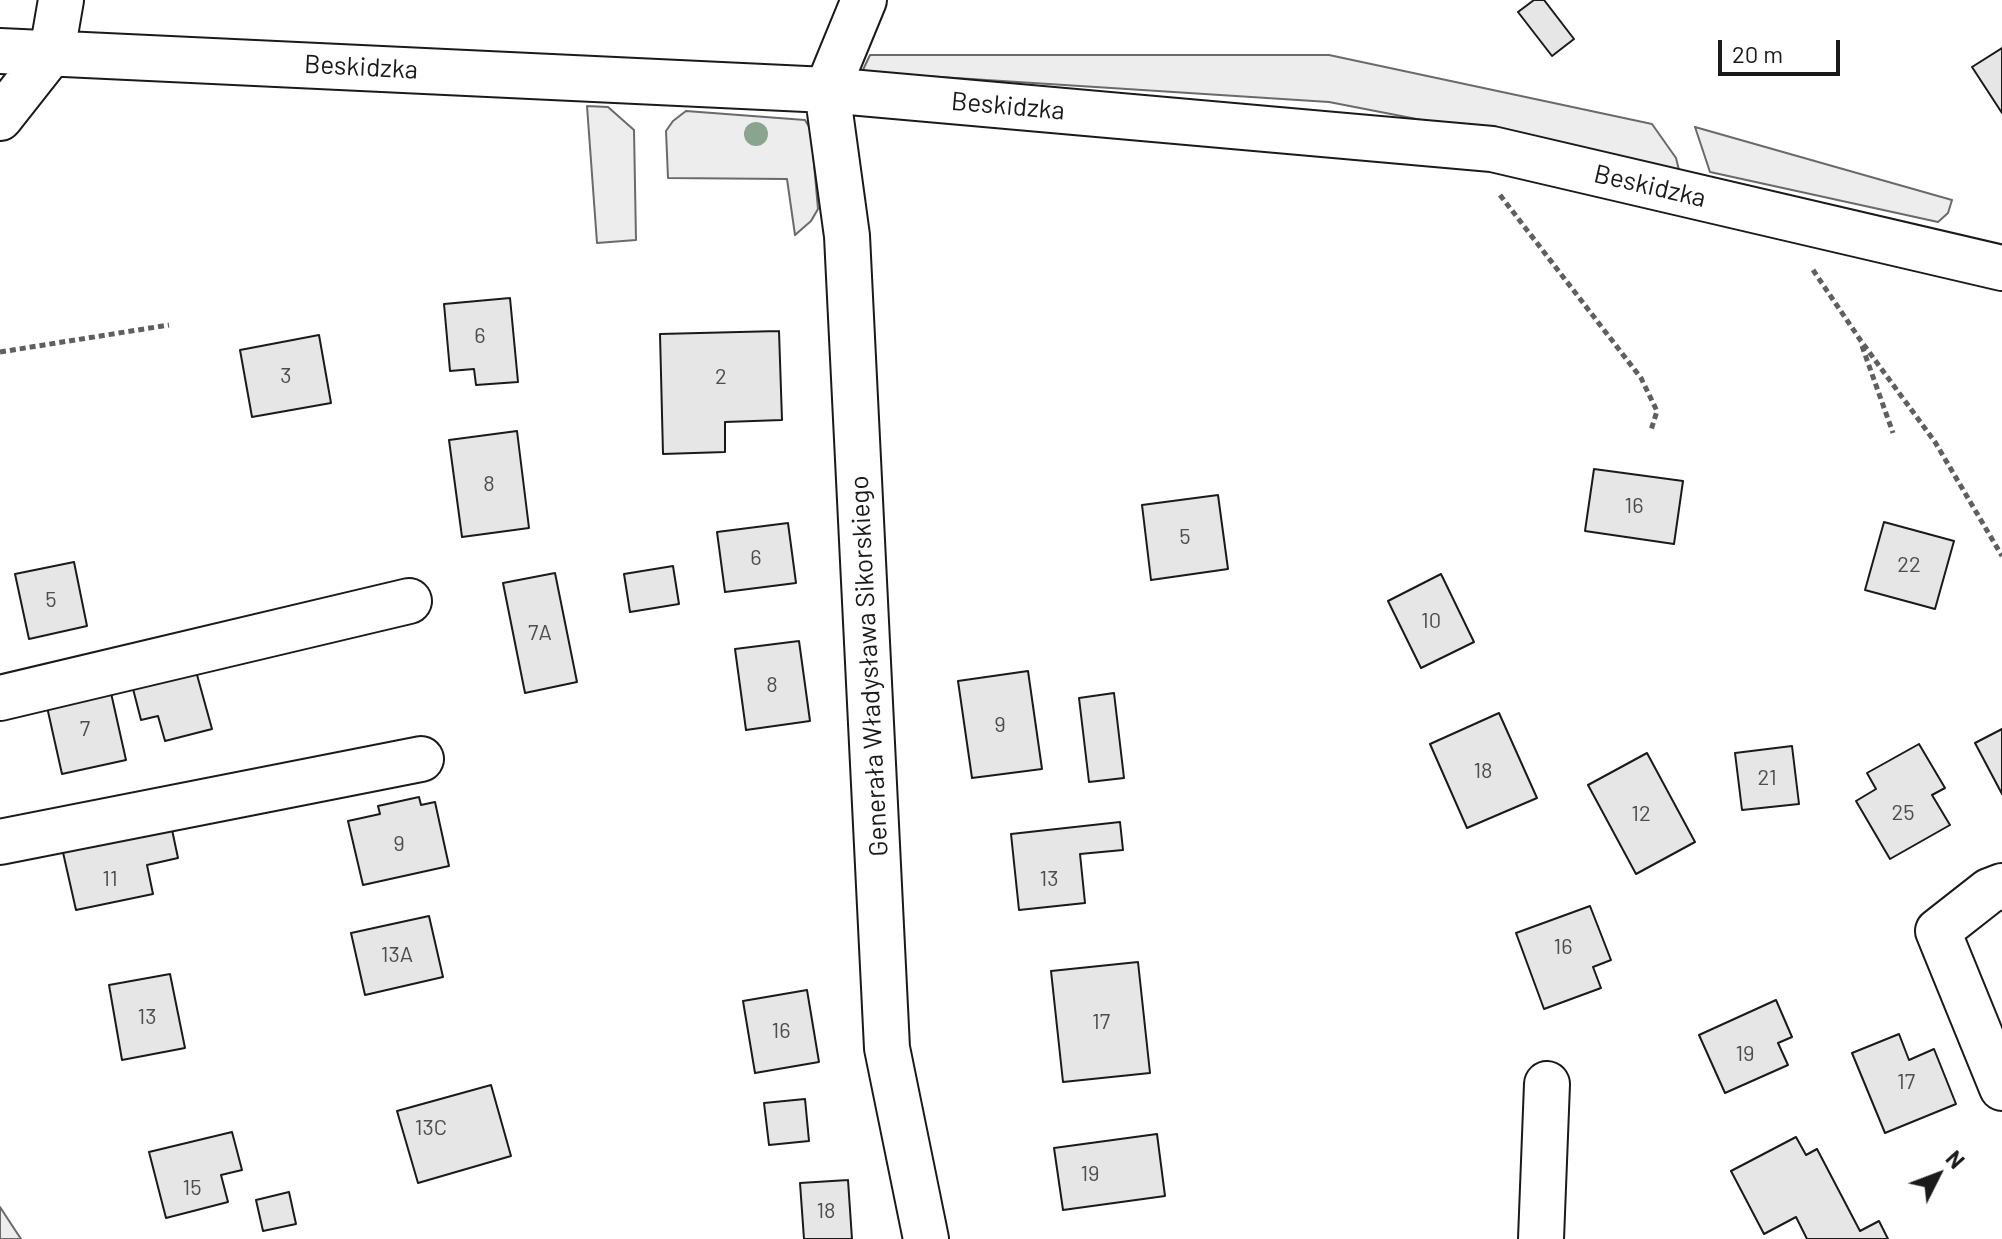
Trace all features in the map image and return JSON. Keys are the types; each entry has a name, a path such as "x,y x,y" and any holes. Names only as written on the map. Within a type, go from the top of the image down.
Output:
{"street":[{"path":"0,118 52,52 61,0"},
{"path":"827,90 864,0"},
{"name":"Beskidzka","path":"0,51 827,90 1492,149 2002,268"},
{"name":"Generała Władysława Sikorskiego","path":"827,90 847,236 887,1048 926,1239"},
{"path":"0,698 409,601"},
{"path":"0,842 421,759"},
{"path":"2002,886 1989,891 1938,931 2002,1088"},
{"path":"1541,1239 1547,1084"}],"path":[{"path":"1462,146 1641,378 1657,411 1651,430"},
{"path":"1778,215 1861,341 1935,442 2002,556"},
{"path":"0,352 169,325"},
{"path":"1861,341 1893,433"}],"shaded area":[{"path":"870,55 1329,55 1652,124 1676,158 1679,170 1329,102 862,72"},
{"path":"587,106 608,107 634,130 636,240 597,243"},
{"path":"686,111 805,120 811,130 818,209 811,221 795,235 787,179 668,178 666,131"},
{"path":"1695,127 1952,200 1948,213 1938,222 1710,172"},
{"path":"0,1207 21,1239 0,1239"}],"building":[{"path":"1534,0 1544,0 1574,39 1552,56 1518,12"},
{"path":"2002,48 2002,113 1972,67"},
{"path":"510,298 518,382 476,385 474,369 450,371 444,304"},
{"path":"779,331 782,420 725,422 725,452 663,454 660,334"},
{"path":"319,335 331,403 252,417 240,350"},
{"path":"517,431 529,528 462,537 449,440"},
{"path":"1594,469 1683,481 1674,544 1585,531"},
{"path":"1218,495 1228,569 1151,580 1142,505"},
{"path":"1884,522 1954,541 1935,609 1865,590"},
{"path":"788,523 796,583 725,592 717,532"},
{"path":"74,562 87,626 29,639 15,574"},
{"path":"673,566 679,604 630,612 624,574"},
{"path":"555,573 577,682 525,693 503,583"},
{"path":"1441,574 1474,642 1421,668 1388,601"},
{"path":"799,641 810,721 746,730 735,649"},
{"path":"194,664 212,729 165,741 158,716 141,720 131,681"},
{"path":"1028,671 1042,769 972,778 958,681"},
{"path":"109,684 126,760 62,774 45,698"},
{"path":"1114,693 1124,778 1089,782 1079,698"},
{"path":"1499,713 1537,798 1467,828 1430,744"},
{"path":"2002,729 2002,794 1975,743"},
{"path":"1919,744 1945,788 1932,795 1950,825 1890,859 1856,801 1876,789 1867,773"},
{"path":"1792,746 1799,804 1742,810 1735,753"},
{"path":"1647,753 1695,842 1636,874 1588,785"},
{"path":"419,797 421,805 435,802 449,866 363,885 348,821 380,814 378,806"},
{"path":"1120,822 1123,850 1080,854 1085,903 1019,910 1011,834"},
{"path":"171,825 178,858 147,865 153,894 76,910 62,848"},
{"path":"1590,906 1611,960 1593,967 1601,988 1544,1009 1516,933"},
{"path":"429,916 443,977 365,995 351,933"},
{"path":"1138,962 1150,1073 1063,1082 1051,971"},
{"path":"170,974 185,1048 122,1060 109,985"},
{"path":"807,990 819,1062 755,1073 743,1001"},
{"path":"1776,1000 1792,1037 1778,1043 1788,1065 1725,1093 1699,1035"},
{"path":"1899,1034 1909,1060 1934,1049 1956,1104 1885,1133 1852,1053"},
{"path":"491,1085 511,1156 418,1183 397,1111"},
{"path":"805,1099 809,1141 769,1145 764,1103"},
{"path":"232,1132 242,1170 221,1175 228,1202 166,1218 149,1152"},
{"path":"1157,1134 1165,1196 1063,1210 1054,1148"},
{"path":"1796,1137 1806,1155 1817,1149 1860,1231 1879,1221 1888,1239 1807,1239 1796,1217 1764,1234 1731,1171"},
{"path":"848,1180 852,1239 804,1239 800,1183"},
{"path":"289,1192 296,1224 263,1231 256,1200"}]}
